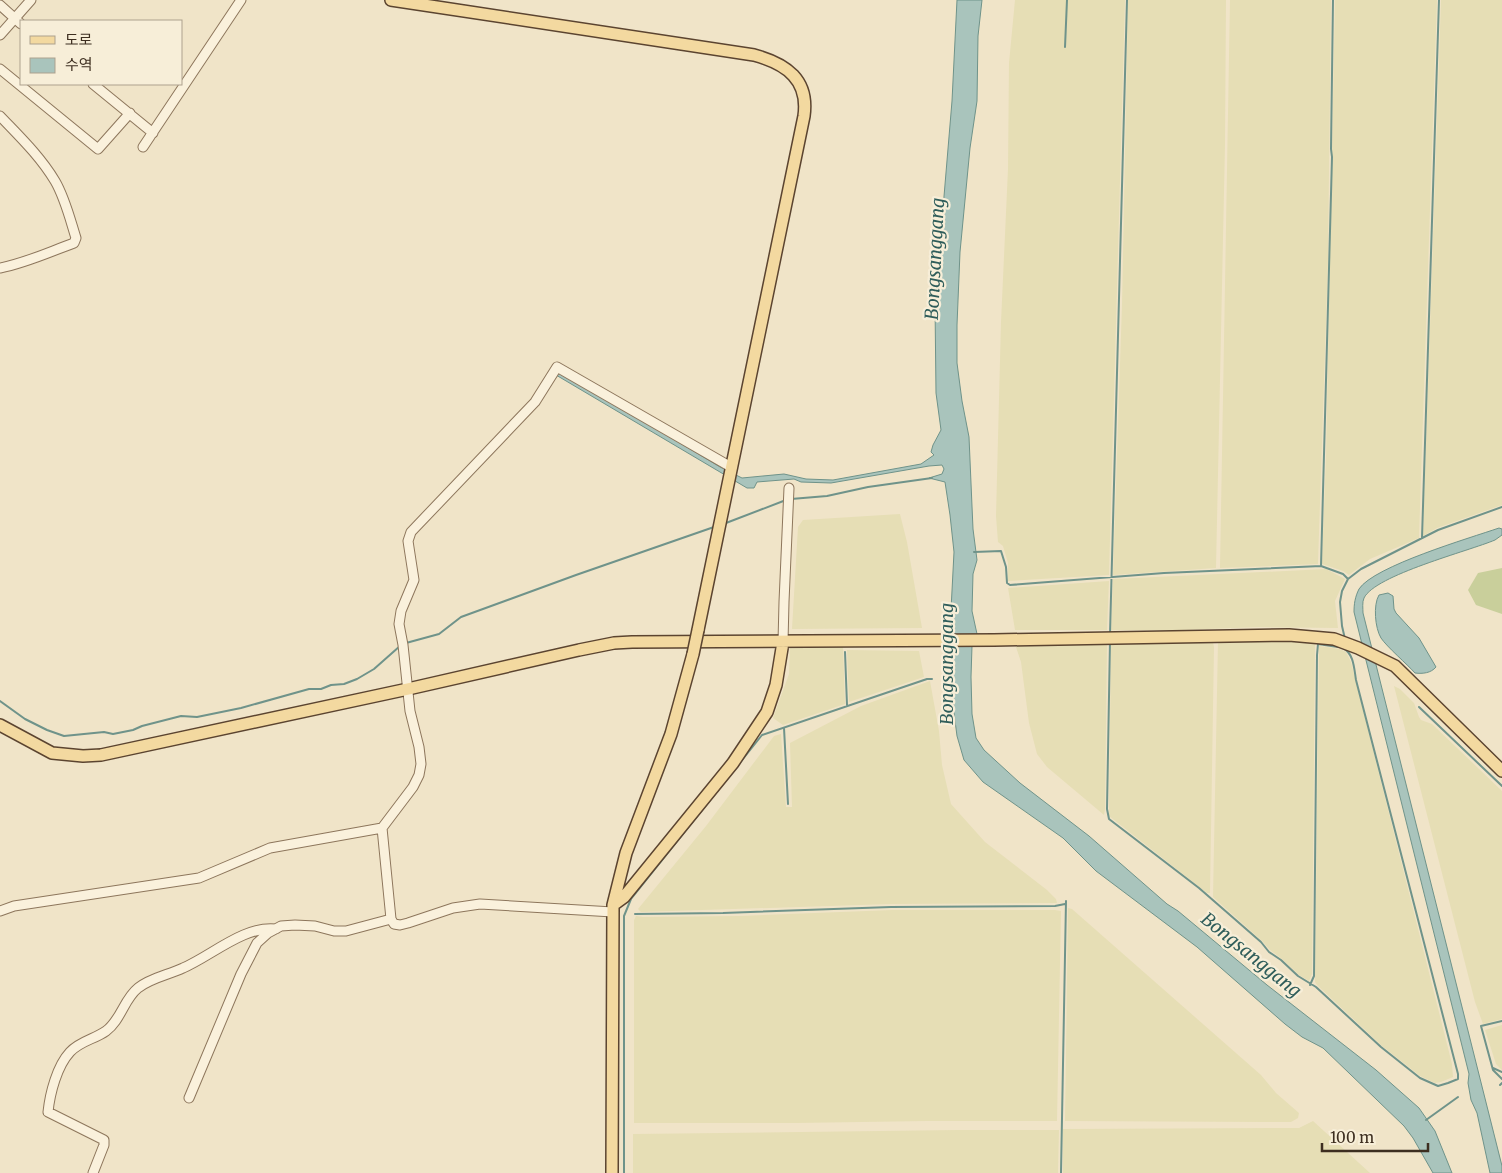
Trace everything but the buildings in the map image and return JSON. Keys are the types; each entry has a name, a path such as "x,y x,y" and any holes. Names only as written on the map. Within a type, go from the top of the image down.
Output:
{"main road":[{"path":"391,0 754,55 773,61 795,76 805,96 804,116 693,654 671,734 626,853 613,908 612,1173"},
{"path":"0,725 52,753 83,756 101,755 614,643 994,640 1289,635 1334,639 1395,666 1502,771"},
{"path":"613,908 733,763 767,712 776,685 776,642"}],"street":[{"path":"0,35 18,22 31,0"},
{"path":"143,147 241,0"},
{"path":"0,5 18,22"},
{"path":"0,69 98,149 130,114"},
{"path":"95,85 153,133"},
{"path":"0,116 43,163 55,181 64,201 76,238 74,243 26,261 0,268"},
{"path":"613,908 480,904 453,908 400,925 394,924 391,919 382,828 413,787 421,764 410,712 403,645 398,624 401,611 414,580 408,541 411,532 535,402 558,367 731,468"},
{"path":"776,642 784,602 789,488"},
{"path":"0,911 14,906 199,878 270,848 382,828"},
{"path":"189,1098 241,974 257,943 268,933 281,926 296,925 346,931 391,919"},
{"path":"93,1173 104,1146 104,1140 48,1112 56,1080 64,1060 80,1044 107,1030 138,988 151,980 198,961 247,934 268,928 276,928"}],"shaded area":[{"path":"1015,0 1125,0 1109,575 1008,581 1008,563 1003,546 998,542 996,516 1001,322 1008,169 1009,63"},
{"path":"1128,0 1226,0 1225,145 1216,568 1113,575 1122,304"},
{"path":"1230,0 1331,0 1328,259 1318,564 1220,568"},
{"path":"1335,0 1437,0 1419,538 1370,559 1349,575 1322,564 1326,457"},
{"path":"1441,0 1502,0 1502,505 1437,528 1423,536"},
{"path":"900,514 907,542 922,628 792,629 798,527 803,520"},
{"path":"1326,569 1345,579 1335,601 1338,628 1259,627 1111,630 1113,579"},
{"path":"1109,581 1107,630 1015,630 1008,588"},
{"path":"1211,641 1214,647 1210,893 1207,893 1109,816 1111,645"},
{"path":"1218,641 1315,643 1312,974 1309,981 1299,975 1270,950 1213,897"},
{"path":"1015,644 1107,644 1104,815 1047,767 1037,754 1029,723 1021,662"},
{"path":"793,646 843,647 845,704 783,725 773,718 789,674 790,648"},
{"path":"1319,646 1340,649 1346,652 1351,662 1452,1064 1453,1077 1441,1082 1435,1083 1420,1076 1382,1046 1315,982"},
{"path":"847,650 919,651 924,677 849,702"},
{"path":"930,681 939,731 942,765 951,804 985,842 1047,890 1056,899 1057,903 891,904 641,912 638,909 706,826 774,736 781,734 786,807 792,807 790,743 861,706"},
{"path":"1394,686 1400,689 1414,703 1421,720 1432,724 1502,791 1502,1019 1483,1024 1475,1002"},
{"path":"1068,908 1072,909 1261,1075 1276,1093 1299,1113 1298,1118 1291,1122 1065,1121"},
{"path":"892,910 1061,911 1057,1121 634,1123 634,920 636,916 739,916"},
{"path":"1502,1025 1502,1070 1496,1064 1485,1030"},
{"path":"1313,1121 1370,1173 1063,1173 1063,1129 1299,1128"},
{"path":"1059,1130 1058,1173 633,1173 633,1134"}],"green space":[{"path":"1502,568 1502,614 1476,605 1468,590 1478,573"}],"water":[{"path":"957,0 982,0 978,36 977,101 970,148 960,252 957,325 957,363 969,437 973,529 977,560 973,574 972,611 977,634 972,646 971,677 972,714 976,738 984,750 1020,783 1089,836 1167,904 1376,1070 1419,1108 1435,1131 1452,1173 1433,1173 1404,1126 1323,1048 1302,1037 1285,1024 1197,947 1096,871 1063,838 983,782 964,760 957,736 954,713 953,649 948,632 954,552 950,515 945,482 929,478 942,474 944,469 942,465 831,483 801,482 794,479 757,482 754,488 747,488 556,375 559,370 720,467 742,478 784,474 806,479 833,480 921,464 934,455 931,452 941,430 936,393 935,304 952,101"},
{"path":"1499,528 1502,529 1502,535 1495,540 1403,572 1372,589 1363,601 1363,613 1502,1166 1502,1173 1490,1173 1477,1113 1471,1100 1468,1083 1469,1074 1354,612 1355,600 1359,589 1368,580 1383,571 1402,562"},
{"path":"1388,593 1393,596 1396,613 1419,638 1436,667 1432,671 1415,673 1381,638 1376,623 1375,610 1379,595"}],"waterway":[{"path":"1065,47 1067,0"},
{"path":"1110,634 1127,0"},
{"path":"1321,566 1332,157 1333,0"},
{"path":"1422,538 1439,0"},
{"path":"791,499 827,496 868,487 932,478"},
{"path":"726,523 786,500"},
{"path":"1345,639 1340,602 1342,591 1348,579 1361,569 1438,530 1502,507"},
{"path":"406,643 439,634 461,617 714,527"},
{"path":"974,552 1001,551 1006,567 1007,583 1010,585 1164,573 1321,566 1343,574 1348,579"},
{"name":"Bongsanggang","path":"1110,641 1107,809 1109,819 1199,888 1261,942 1269,952 1298,976 1316,987 1381,1047 1420,1078 1438,1086 1458,1079 1458,1074 1356,680 1353,662 1347,651 1343,648"},
{"name":"Bongsanggang","path":"1310,985 1314,976 1317,655 1318,644 1338,647"},
{"path":"0,701 25,719 64,736 104,732 113,734 181,716 197,717 241,708 309,689 321,689 331,685 344,684 374,669 400,646"},
{"path":"845,652 847,705"},
{"name":"Bongsanggang","path":"624,1173 624,916 631,899 762,735 927,679 932,679"},
{"path":"1419,707 1502,786"},
{"path":"784,728 788,804"},
{"path":"1061,1173 1066,901"},
{"path":"635,914 891,907 1055,906 1065,904"},
{"path":"1502,1021 1481,1026 1493,1070 1502,1079"},
{"path":"1493,1068 1502,1072"},
{"path":"1426,1120 1458,1097"}]}
